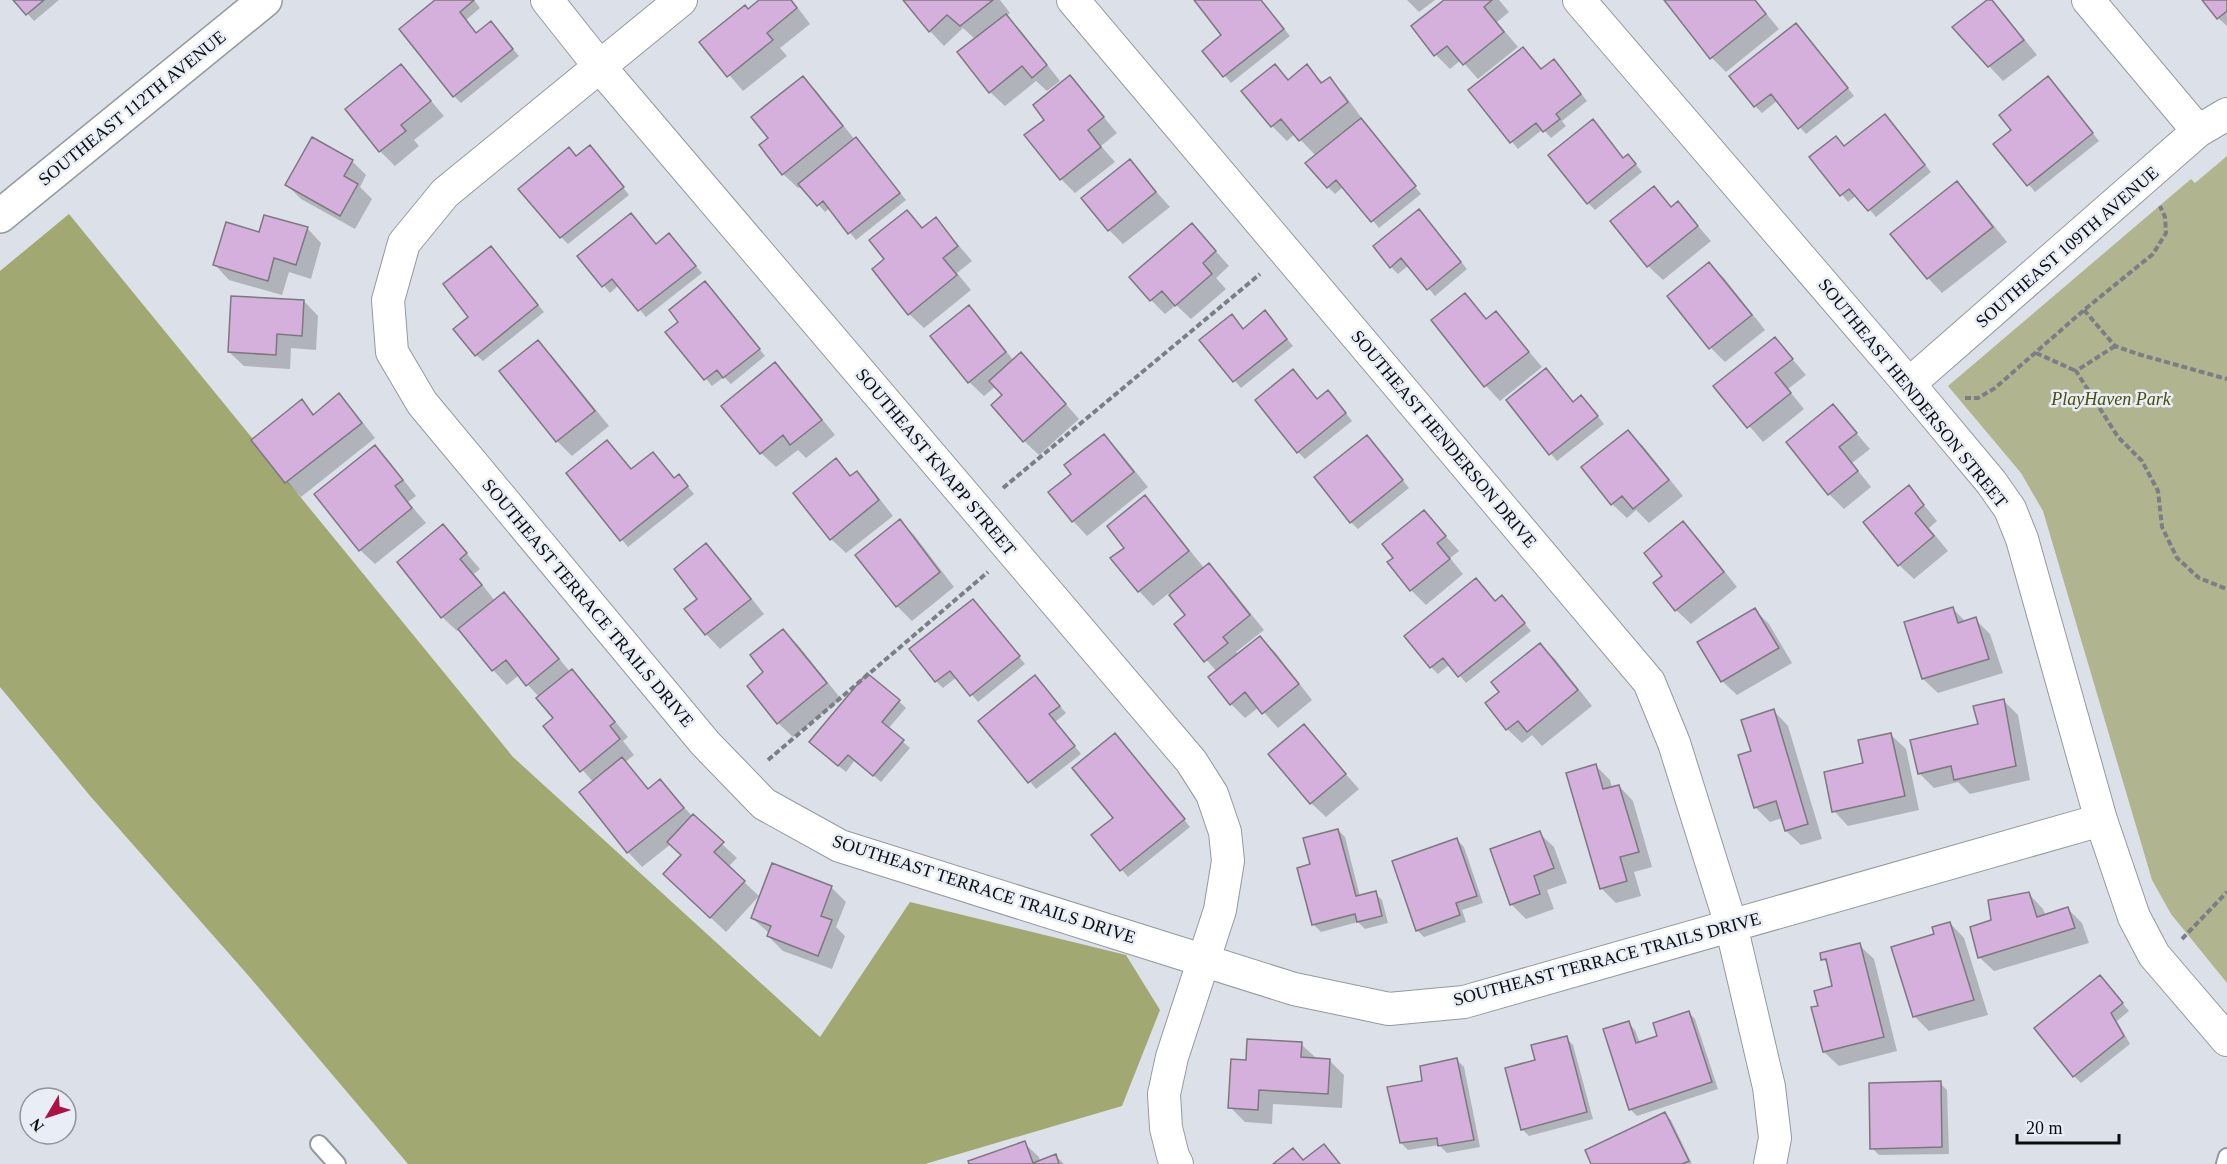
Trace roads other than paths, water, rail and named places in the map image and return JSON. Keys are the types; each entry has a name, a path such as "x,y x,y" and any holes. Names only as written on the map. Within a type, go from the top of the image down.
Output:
{"main road":[{"name":"SOUTHEAST 112TH AVENUE","path":"0,216 265,0"}],"street":[{"name":"SOUTHEAST KNAPP STREET","path":"547,0 600,67 1191,761 1212,794 1225,832 1228,861 1220,910 1172,1057 1164,1094 1166,1128 1177,1164"},
{"name":"SOUTHEAST TERRACE TRAILS DRIVE","path":"681,0 445,193 404,243 388,300 392,352 422,403 705,743 764,804 840,846 1294,989 1389,1009 1464,1002 2101,820"},
{"name":"SOUTHEAST HENDERSON DRIVE","path":"1073,0 1649,682 1674,743 1731,925 1769,1087 1775,1138 1770,1164"},
{"name":"SOUTHEAST HENDERSON STREET","path":"1579,0 1910,384 1991,482 2010,509 2022,539 2101,820 2134,917 2154,955 2227,1040"},
{"path":"2088,0 2199,131"},
{"name":"SOUTHEAST 109TH AVENUE","path":"1910,384 2199,131 2227,114"}],"lane":[{"path":"319,1144 337,1164"},
{"path":"2225,1164 2227,1157"}],"park label":[{"name":"PlayHaven Park","path":"2111,399"}]}
